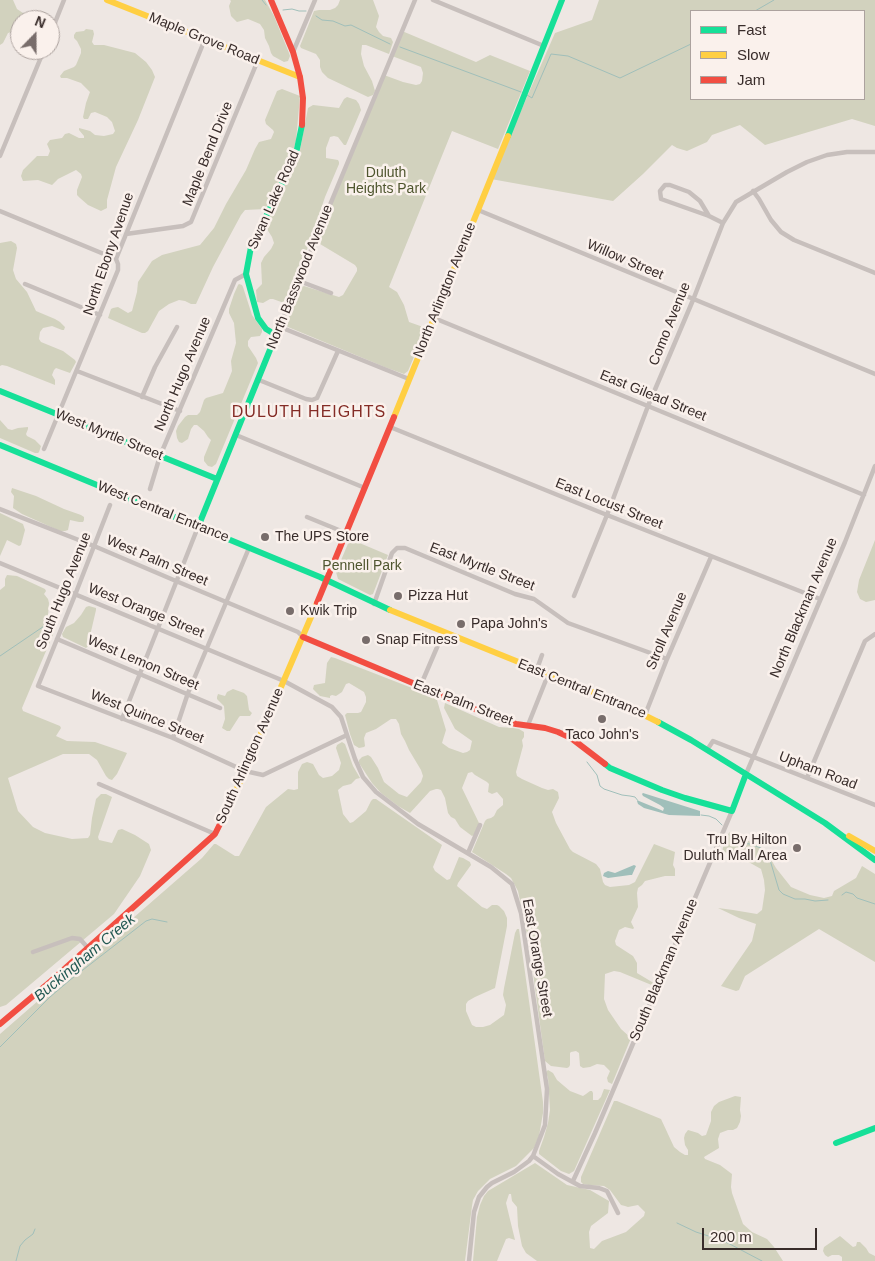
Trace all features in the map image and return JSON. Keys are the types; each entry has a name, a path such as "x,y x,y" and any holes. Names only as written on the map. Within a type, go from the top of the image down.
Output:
{"main road":[{"name":"Maple Grove Road","path":"107,0 300,77"},
{"name":"Swan Lake Road","path":"271,0 293,52 300,77 303,98 298,149 292,165 251,247 246,274 258,318 266,329 276,335"},
{"name":"North Arlington Avenue","path":"326,580 390,427 562,0"},
{"name":"North Basswood Avenue","path":"198,527 276,335"},
{"name":"West Myrtle Street","path":"0,391 218,479"},
{"name":"West Central Entrance","path":"0,445 326,580"},
{"name":"East Central Entrance","path":"326,580 402,616 620,703 645,715 707,750 824,823 875,851"},
{"name":"South Arlington Avenue","path":"0,1024 51,981 214,834 246,771 326,580"},
{"name":"East Palm Street","path":"303,636 501,720 545,728 572,738 610,768 625,775 684,798 732,811"},
{"name":"South Blackman Avenue","path":"732,811 746,774"},
{"name":"East Central Entrance","path":"824,823 875,860"},
{"path":"836,1143 875,1128"}],"street":[{"path":"293,52 315,0"},
{"name":"North Basswood Avenue","path":"276,335 415,0"},
{"path":"433,0 544,46"},
{"name":"North Ebony Avenue","path":"44,449 119,268 116,259 205,39"},
{"path":"0,156 40,60"},
{"name":"Maple Bend Drive","path":"126,234 183,226 191,222 258,60"},
{"name":"Como Avenue","path":"574,596 722,223 736,202 786,172 813,160 847,152 875,152"},
{"path":"709,216 700,201 689,192 670,185 665,185 660,190 660,199 709,216 722,223"},
{"path":"753,191 771,220 782,232 794,240 875,273"},
{"name":"Willow Street","path":"478,210 875,374"},
{"path":"0,211 116,259"},
{"name":"North Hugo Avenue","path":"150,490 160,456 235,280 246,274"},
{"path":"299,280 331,293"},
{"path":"25,284 100,315"},
{"name":"East Gilead Street","path":"434,318 864,495"},
{"path":"142,396 177,327"},
{"path":"280,327 409,380"},
{"path":"259,380 312,400 317,398 338,351"},
{"path":"77,371 180,411"},
{"name":"East Locust Street","path":"390,427 820,599"},
{"path":"236,435 365,488"},
{"name":"North Blackman Avenue","path":"753,757 875,466"},
{"name":"South Hugo Avenue","path":"38,686 76,595 110,505"},
{"name":"West Palm Street","path":"0,509 94,546 298,632 303,636"},
{"path":"307,517 346,533"},
{"path":"122,719 198,527"},
{"path":"173,738 188,693 249,548"},
{"name":"East Myrtle Street","path":"374,604 392,553 397,548 405,548 515,594 534,599 568,623 667,659"},
{"name":"Stroll Avenue","path":"645,715 711,557"},
{"name":"West Orange Street","path":"0,564 208,648 284,681"},
{"path":"807,778 865,641 875,634"},
{"name":"West Lemon Street","path":"57,639 220,708"},
{"path":"420,687 438,644"},
{"path":"536,670 542,655"},
{"path":"528,726 548,675"},
{"name":"East Orange Street","path":"284,681 332,707 341,717 363,777 376,792 418,824 491,867 512,884 521,913 547,1089 545,1126 533,1156 529,1161 514,1172 492,1183 479,1197 474,1218 469,1261"},
{"name":"West Quince Street","path":"38,686 173,738 246,771"},
{"path":"246,771 263,775 348,735"},
{"name":"Upham Road","path":"707,750 712,741 875,805"},
{"name":"South Blackman Avenue","path":"746,774 753,757"},
{"path":"99,784 214,834"},
{"name":"South Blackman Avenue","path":"572,1181 602,1117 732,811"},
{"path":"468,853 480,825"},
{"path":"33,952 72,938 80,939 88,948"},
{"path":"533,1156 558,1174 582,1187 599,1188 607,1191 618,1213"}],"green space":[{"path":"0,0 13,0 18,10 10,10 10,32 0,45"},
{"path":"230,0 265,0 274,16 289,53 288,61 284,62 273,56 260,24 248,19 237,22 231,16"},
{"path":"340,0 373,0 379,16 376,27 383,36 391,38 393,42 389,54 362,45 361,54 364,66 375,91 373,95 368,97 328,78 322,72 320,60 316,54 300,46 314,11 335,8"},
{"path":"599,0 875,0 875,126 852,119 765,145 740,125 712,135 707,142 687,151 672,145 613,201 491,179 555,33 592,20"},
{"path":"86,29 93,30 92,42 94,45 104,45 135,53 146,62 155,77 116,167 107,200 107,208 101,211 88,205 77,195 82,177 76,170 58,179 52,185 38,180 23,181 21,176 23,170 37,156 48,156 50,151 47,144 50,140 62,138 65,134 69,133 79,138 84,138 79,128 90,131 95,135 104,136 113,134 115,131 112,122 107,117 95,112 91,113 88,119 84,119 86,103 90,92 81,83 61,78 60,76 64,71 76,65 81,49 74,35 76,32"},
{"name":"Duluth Heights Park","path":"402,31 476,62 490,55 530,71 498,149 452,131 389,287 397,292 404,305 409,322 426,328 408,371 404,374 286,325 300,288 304,286 339,297 343,295 357,271 355,265 315,241 384,75 416,85 422,81 423,73 421,67 392,56"},
{"path":"282,89 300,96 296,141 292,154 280,183 265,209 245,210 241,215 213,267 196,304 179,300 169,304 159,311 145,333 108,318 113,308 118,307 128,313 132,311 138,282 152,261 162,255 200,245 214,228 259,142 271,139 274,132 266,124 265,120 277,91"},
{"path":"347,97 356,100 361,110 346,145 338,137 330,137 326,148 326,158 338,160 339,164 287,300 284,303 273,299 263,303 257,302 256,290 262,284 261,263 274,243 265,224 297,162 308,108 313,105 339,108"},
{"path":"11,241 16,244 17,248 13,270 16,279 27,292 36,311 55,319 65,327 64,330 52,326 43,328 39,339 41,342 63,351 76,362 70,373 56,368 54,370 52,375 55,385 7,366 0,366 0,243"},
{"path":"239,284 243,287 252,315 262,329 260,336 251,337 248,341 248,346 258,363 216,464 212,467 208,466 204,461 211,440 204,431 197,425 194,425 188,439 182,443 177,438 176,431 185,417 197,415 200,412 206,398 223,393 232,371 231,361 236,343 234,323 229,309"},
{"path":"0,420 8,429 12,430 28,427 26,434 41,446 39,452 35,453 0,438"},
{"path":"12,488 81,515 84,517 84,520 79,522 70,520 68,530 60,531 13,508 14,496 11,492"},
{"path":"0,513 23,524 25,530 21,545 19,546 7,540 0,556"},
{"name":"Pennell Park","path":"350,539 388,555 373,594 370,595 338,579 336,572"},
{"path":"875,540 875,600 866,602 860,599 857,592 859,580"},
{"path":"7,575 17,576 45,589 44,594 49,603 48,616 58,618 22,708 23,711 60,726 61,728 56,736 67,741 95,742 127,753 112,780 106,776 97,760 89,754 63,754 8,778 18,811 33,827 45,833 72,839 88,838 96,799 101,794 106,794 112,797 98,837 99,840 112,843 118,830 122,829 149,844 151,850 140,876 114,914 6,1005 0,1007 0,590 5,586"},
{"path":"86,607 96,608 96,610 89,645 86,648 63,637 62,634 66,627 74,623"},
{"path":"331,657 427,694 437,700 446,730 442,743 449,748 463,753 467,752 470,750 472,741 455,729 444,708 445,703 499,727 519,729 524,732 523,746 516,772 517,776 542,788 553,789 558,792 559,798 552,812 556,823 570,849 596,864 600,869 605,885 610,887 629,885 635,882 654,844 675,852 673,865 675,876 665,876 645,881 638,888 638,907 631,922 634,928 625,927 619,930 615,941 616,945 633,956 637,963 637,973 652,982 654,986 620,972 614,971 605,974 604,999 608,1010 621,1029 631,1038 612,1084 608,1082 607,1078 610,1071 604,1065 597,1064 583,1068 580,1066 579,1053 576,1051 570,1053 570,1065 567,1068 551,1066 545,1061 529,944 518,891 511,878 472,852 485,821 494,816 503,805 503,799 497,792 492,794 488,792 489,784 487,782 472,772 468,773 462,788 479,823 472,836 460,827 448,813 441,790 430,791 410,813 381,793 359,763 362,757 368,755 371,757 384,782 399,794 407,797 421,782 423,776 421,770 401,734 396,719 391,719 366,733 364,747 359,748 354,745 345,715 347,713 361,712 366,702 364,692 349,683 346,684 342,692 336,696 330,696 330,698 320,696 313,689 314,685 325,683 327,663"},
{"path":"233,689 247,696 249,710 252,713 250,716 240,716 230,731 227,731 222,728 225,719 224,706 217,697 218,694 225,696 227,692"},
{"path":"342,742 345,744 353,766 360,778 338,790 343,814 350,823 366,811 373,799 376,799 442,845 433,867 435,871 447,880 450,879 459,857 470,862 471,865 457,886 482,907 487,909 492,905 497,905 504,911 507,918 507,926 495,988 475,997 466,1004 466,1011 472,1025 476,1027 490,1025 504,1015 506,1005 503,995 504,988 515,933 519,929 543,1113 539,1136 534,1148 516,1166 490,1179 478,1191 473,1200 465,1261 0,1261 0,1034 202,858 214,844 235,856 239,856 266,807 288,789 298,789 298,772 302,764 307,762 313,764 319,775 323,778 332,776 339,770 341,763 336,748"},
{"path":"730,832 761,847 791,887 810,895 824,898 832,896 834,891 856,878 862,866 875,874 875,962 819,929 745,976 739,990 736,991 721,986 752,941 756,924 718,908 757,914 762,910 765,890 761,869 722,851 727,835"},
{"path":"548,1070 570,1091 583,1096 592,1091 593,1100 598,1100 601,1097 604,1089 610,1090 574,1171 569,1174 561,1171 539,1154 550,1110 546,1072"},
{"path":"735,1096 741,1097 741,1116 737,1128 720,1133 718,1139 719,1148 704,1157 732,1174 732,1193 743,1224 752,1232 767,1239 783,1261 537,1261 526,1253 522,1246 517,1207 512,1201 511,1194 509,1194 506,1203 515,1240 506,1239 497,1261 473,1261 477,1217 484,1196 488,1191 535,1163 567,1185 590,1190 609,1201 608,1213 591,1226 589,1232 590,1248 594,1249 602,1241 626,1232 644,1216 645,1212 638,1205 628,1207 621,1205 610,1190 604,1186 588,1185 581,1182 581,1177 614,1101 661,1119 674,1147 688,1155 684,1138 688,1130 702,1136 706,1135 714,1106"},
{"path":"840,1236 853,1247 856,1246 857,1242 860,1242 869,1253 875,1256 875,1261 842,1261 842,1257 839,1255 828,1257 825,1255 824,1247"}],"water":[{"path":"643,793 700,811 700,816 669,815 644,808 637,801 663,811 664,808 643,796"},
{"path":"634,865 636,866 632,875 608,878 603,876 608,871 615,873"}],"waterway":[{"path":"262,0 266,5"},
{"path":"757,10 774,0"},
{"path":"283,10 306,11"},
{"path":"316,16 322,20 333,21 345,26 351,25 390,44"},
{"path":"527,95 532,98 551,54 568,56 620,78 690,44"},
{"path":"400,47 521,92"},
{"path":"0,656 56,618"},
{"path":"587,762 597,775 600,786 622,795 635,797 639,802"},
{"path":"701,815 716,819 722,825"},
{"path":"730,835 736,842 761,848 770,860 779,890 783,894 795,899 828,900"},
{"path":"842,895 846,892 875,904"},
{"name":"Buckingham Creek","path":"0,1047 50,997 146,921 152,919 167,922"},
{"path":"677,1223 696,1232 724,1241 762,1261"},
{"path":"16,1261 20,1246 33,1234 35,1229"}],"traffic: fast":[{"path":"508,136 562,0"},
{"path":"198,527 276,335 266,329 258,318 246,274 251,247 291,165 297,149 302,125"},
{"path":"0,391 217,479"},
{"path":"0,445 320,577 390,610"},
{"path":"658,722 691,740 825,823 875,860"},
{"path":"605,764 610,768 662,790 732,811 746,774"},
{"path":"836,1143 875,1128"}],"traffic: slow":[{"path":"107,0 300,77"},
{"path":"394,417 508,136"},
{"path":"226,812 317,603"},
{"path":"390,610 620,703 658,722"},
{"path":"849,836 875,851"}],"traffic: jam":[{"path":"271,0 293,52 300,77 303,98 302,125"},
{"path":"317,603 394,417"},
{"path":"303,637 501,720 558,732 571,738 605,764"},
{"path":"0,1024 51,981 215,834 226,812"}],"place":[{"name":"The UPS Store","path":"265,537"},
{"name":"Pizza Hut","path":"398,596"},
{"name":"Kwik Trip","path":"290,611"},
{"name":"Papa John's","path":"461,624"},
{"name":"Snap Fitness","path":"366,640"},
{"name":"Taco John's","path":"602,719"},
{"name":"Tru By Hilton Duluth Mall Area","path":"797,848"}],"district":[{"name":"DULUTH HEIGHTS","path":"309,413"}]}
